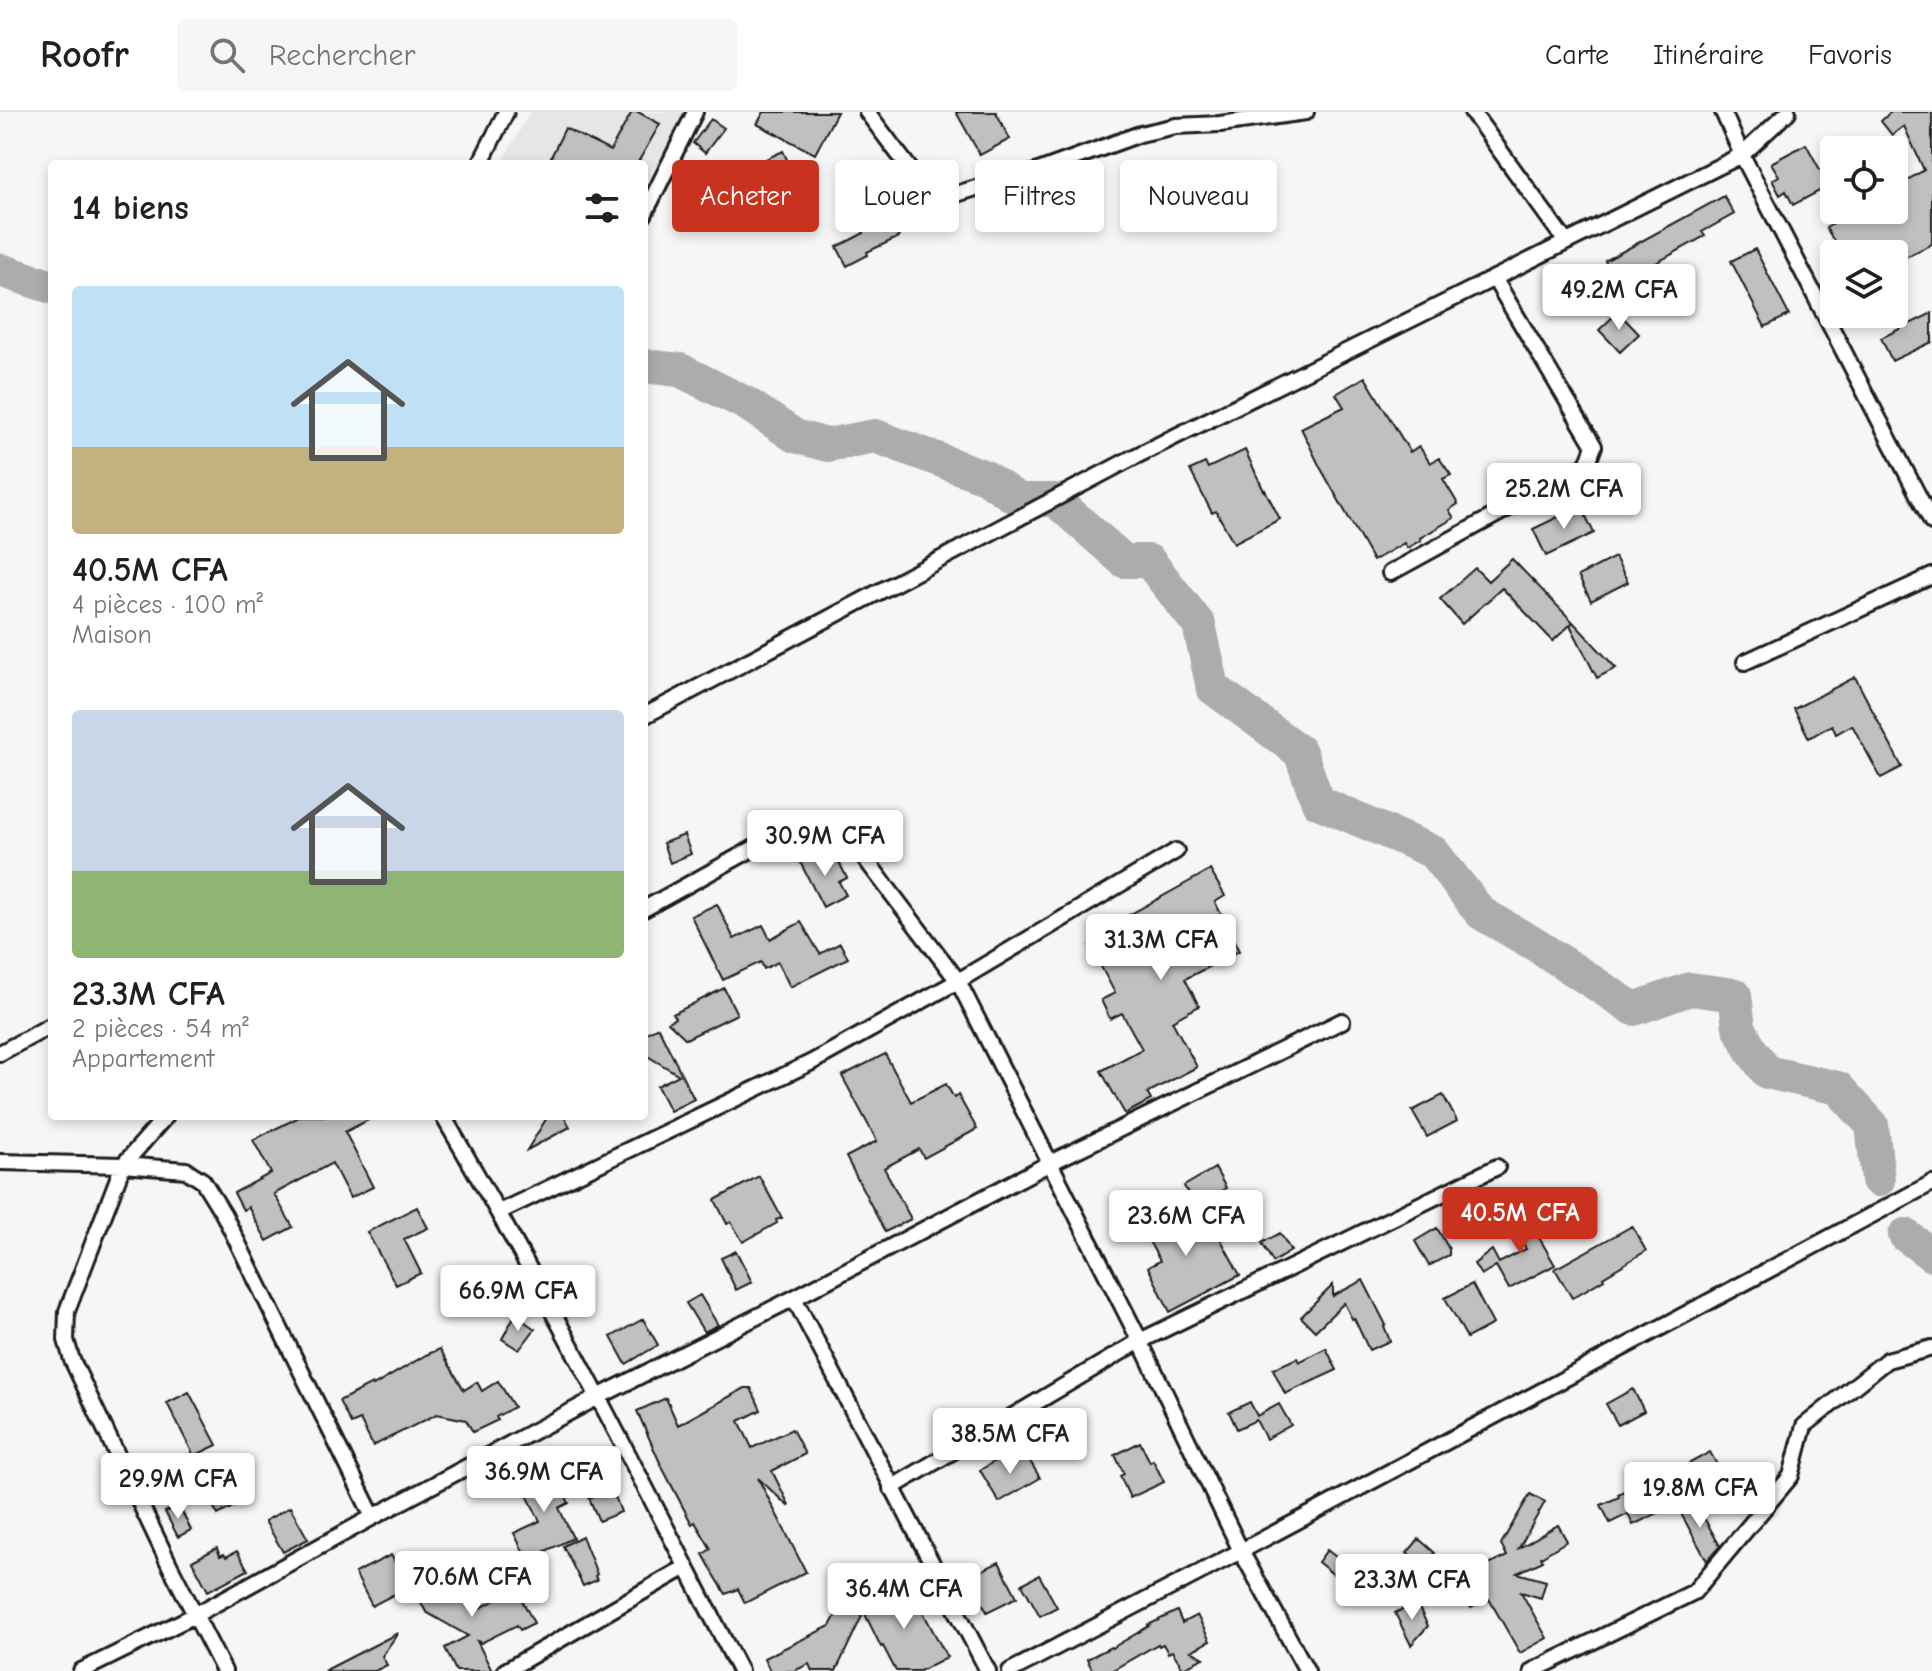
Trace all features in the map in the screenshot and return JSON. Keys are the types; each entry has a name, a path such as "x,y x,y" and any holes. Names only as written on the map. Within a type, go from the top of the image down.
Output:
{"street":[{"path":"482,160 506,112"},
{"path":"648,207 695,112"},
{"path":"867,112 934,201 1030,174 1140,134 1176,126 1220,124 1306,112"},
{"path":"1472,112 1566,242"},
{"path":"1723,112 1742,155 1932,522"},
{"path":"648,714 1132,458 1742,155 1788,112"},
{"path":"1390,573 1587,465 1594,446 1494,278"},
{"path":"1745,662 1932,576"},
{"path":"648,907 774,837 842,828 958,981 1140,1341 1241,1551 1307,1671"},
{"path":"499,1212 812,1062 958,981 1176,851"},
{"path":"81,1671 195,1615 598,1397 1050,1163 1342,1021"},
{"path":"0,1053 48,1027"},
{"path":"162,1120 123,1165 67,1311 66,1340 72,1360 170,1566 224,1671"},
{"path":"445,1120 499,1212 598,1397 740,1671"},
{"path":"0,1162 186,1170 203,1181 224,1215 373,1517"},
{"path":"891,1488 1140,1341 1497,1167"},
{"path":"1010,1671 1932,1183"},
{"path":"794,1298 988,1671"},
{"path":"1532,1671 1694,1592 1791,1476 1804,1426 1887,1360 1932,1348"},
{"path":"505,1671 686,1567"}],"shaded area":[{"path":"530,112 689,112 648,179 648,160 503,160"}],"building":[{"path":"632,112 660,124 639,160 557,160 551,157 565,128 610,151"},
{"path":"764,112 837,112 815,154 757,124"},
{"path":"956,112 996,112 1010,139 980,155"},
{"path":"1891,112 1932,112 1932,244 1908,256 1908,240 1833,240 1826,228 1833,224 1908,224 1908,180 1924,170 1904,126 1892,135 1881,121"},
{"path":"711,119 724,128 705,153 693,143"},
{"path":"1806,144 1820,170 1820,191 1793,205 1786,191 1780,195 1772,180 1779,176 1771,163"},
{"path":"783,151 787,160 764,160"},
{"path":"1724,196 1734,214 1702,232 1705,236 1618,284 1605,261"},
{"path":"896,232 899,237 867,252 868,255 847,266 837,247 864,233"},
{"path":"1755,249 1789,315 1765,327 1731,261"},
{"path":"1618,312 1639,334 1620,352 1599,330"},
{"path":"1932,313 1932,342 1892,361 1881,338 1908,328 1908,325"},
{"path":"1365,377 1410,452 1419,446 1430,463 1439,458 1451,475 1443,479 1458,504 1449,510 1454,518 1407,548 1404,543 1373,561 1301,428 1344,407 1336,394"},
{"path":"1245,450 1280,519 1234,543 1216,511 1212,513 1190,470 1205,463 1208,468"},
{"path":"1581,506 1594,533 1546,556 1533,529"},
{"path":"1615,557 1628,582 1591,601 1578,576"},
{"path":"1512,559 1616,668 1597,678 1570,625 1553,641 1502,588 1462,624 1440,599 1475,568 1488,581"},
{"path":"1855,677 1902,767 1881,778 1852,725 1836,734 1832,725 1809,738 1794,709"},
{"path":"684,835 691,854 670,863 663,843"},
{"path":"822,851 829,864 838,860 847,878 839,882 846,895 823,907 800,862"},
{"path":"1210,870 1225,896 1215,902 1239,951 1185,979 1199,1006 1172,1021 1197,1067 1147,1093 1151,1100 1125,1114 1101,1071 1142,1049 1122,1013 1110,1019 1101,1000 1115,993 1090,946 1126,927 1122,919"},
{"path":"717,904 734,939 763,925 770,939 801,922 820,954 840,943 848,958 790,987 778,962 764,969 761,962 723,980 691,916"},
{"path":"724,988 737,1014 686,1039 668,1022 675,1018 673,1014"},
{"path":"658,1027 694,1099 670,1111 657,1086 679,1075 648,1056 648,1032"},
{"path":"885,1054 911,1102 946,1084 954,1098 958,1095 977,1129 924,1158 919,1149 884,1168 911,1219 885,1232 846,1157 877,1141 842,1076"},
{"path":"1443,1095 1457,1121 1427,1137 1412,1111"},
{"path":"293,1120 368,1120 345,1132 373,1187 350,1198 332,1163 274,1194 293,1227 267,1241 248,1207 243,1210 234,1193 271,1173 253,1140"},
{"path":"546,1120 566,1120 570,1127 527,1150"},
{"path":"1215,1168 1226,1188 1195,1206 1184,1186"},
{"path":"759,1176 782,1218 743,1242 731,1222 727,1224 715,1200"},
{"path":"1161,1203 1177,1234 1208,1216 1240,1275 1170,1312 1148,1267 1160,1261 1135,1216"},
{"path":"417,1207 428,1228 404,1239 421,1273 396,1285 367,1232"},
{"path":"1522,1208 1555,1265 1509,1289 1496,1266 1481,1275 1474,1264 1492,1250 1499,1263 1526,1249 1509,1215"},
{"path":"1632,1226 1646,1251 1572,1298 1555,1269"},
{"path":"1437,1228 1449,1249 1449,1255 1429,1266 1415,1241"},
{"path":"1280,1233 1291,1251 1273,1262 1262,1243"},
{"path":"736,1251 752,1282 736,1290 721,1258"},
{"path":"1363,1280 1386,1325 1390,1341 1369,1350 1344,1303 1315,1331 1301,1317 1333,1285 1333,1296"},
{"path":"1472,1284 1493,1324 1467,1338 1445,1298"},
{"path":"700,1295 718,1325 704,1332 686,1303"},
{"path":"515,1315 535,1329 519,1350 502,1339"},
{"path":"643,1319 658,1345 626,1364 611,1337"},
{"path":"1326,1348 1337,1370 1285,1394 1273,1369 1297,1358 1299,1362"},
{"path":"440,1349 464,1390 477,1382 482,1391 498,1381 514,1407 496,1417 498,1420 473,1432 466,1420 437,1414 373,1446 360,1420 351,1424 339,1401"},
{"path":"745,1388 751,1388 761,1410 739,1421 752,1448 792,1429 805,1454 772,1471 788,1506 758,1478 806,1572 745,1603 738,1589 726,1594 715,1576 703,1554 711,1549 695,1522 692,1524 687,1515 637,1411 666,1398 678,1425"},
{"path":"1633,1389 1644,1411 1618,1425 1606,1404"},
{"path":"189,1392 217,1445 194,1456 167,1403"},
{"path":"1250,1402 1257,1416 1279,1404 1291,1425 1266,1439 1256,1420 1237,1429 1229,1412"},
{"path":"1140,1442 1164,1482 1130,1498 1115,1455"},
{"path":"1024,1451 1040,1478 999,1502 980,1470 999,1459 1002,1463"},
{"path":"1710,1452 1725,1479 1696,1495 1681,1468"},
{"path":"550,1464 569,1503 559,1508 573,1538 527,1560 514,1533 540,1521 519,1479"},
{"path":"237,1475 249,1498 218,1515 205,1492"},
{"path":"1650,1478 1666,1509 1633,1525 1628,1514 1610,1523 1601,1505"},
{"path":"612,1489 621,1512 599,1521 589,1498"},
{"path":"1530,1494 1545,1502 1519,1548 1558,1525 1567,1541 1541,1557 1543,1561 1517,1573 1546,1581 1541,1598 1521,1592 1547,1638 1520,1653 1489,1599 1471,1608 1457,1581 1507,1556 1501,1544"},
{"path":"1695,1502 1720,1546 1707,1561 1679,1510"},
{"path":"179,1506 191,1530 178,1537 165,1512"},
{"path":"290,1507 308,1539 283,1552 265,1521"},
{"path":"582,1536 597,1574 597,1580 583,1586 563,1546"},
{"path":"1419,1539 1435,1553 1423,1566 1407,1553"},
{"path":"217,1548 220,1556 224,1554 226,1557 237,1551 248,1570 208,1591 192,1561"},
{"path":"1327,1550 1354,1571 1344,1583 1318,1562"},
{"path":"391,1555 408,1587 372,1606 355,1573"},
{"path":"999,1562 1017,1597 987,1612 969,1577"},
{"path":"454,1570 475,1611 503,1596 501,1592 514,1585 534,1623 520,1630 517,1625 481,1643 477,1641 492,1671 456,1671 445,1648 468,1636 426,1612 415,1591"},
{"path":"1039,1575 1057,1607 1040,1616 1022,1584"},
{"path":"908,1584 947,1657 920,1671 896,1671 862,1608"},
{"path":"854,1596 862,1616 836,1671 812,1671 809,1664 794,1671 770,1671 764,1658 830,1626 836,1615 831,1605"},
{"path":"1416,1602 1428,1626 1411,1645 1395,1613"},
{"path":"1177,1611 1182,1623 1197,1615 1210,1641 1191,1651 1204,1658 1183,1668 1172,1651 1168,1653 1163,1644 1158,1644 1111,1671 1093,1671 1087,1659"},
{"path":"398,1633 382,1656 387,1665 375,1671 324,1671"}],"waterway":[{"path":"0,270 48,286"},
{"path":"648,366 680,370 747,404 795,436 827,445 875,436 985,477 1019,500 1055,500 1124,561 1149,561 1199,625 1213,688 1300,752 1318,802 1433,852 1481,913 1634,1009 1690,989 1735,995 1739,1027 1767,1072 1838,1088 1872,1125 1878,1180"},
{"path":"1905,1235 1932,1255"}]}
